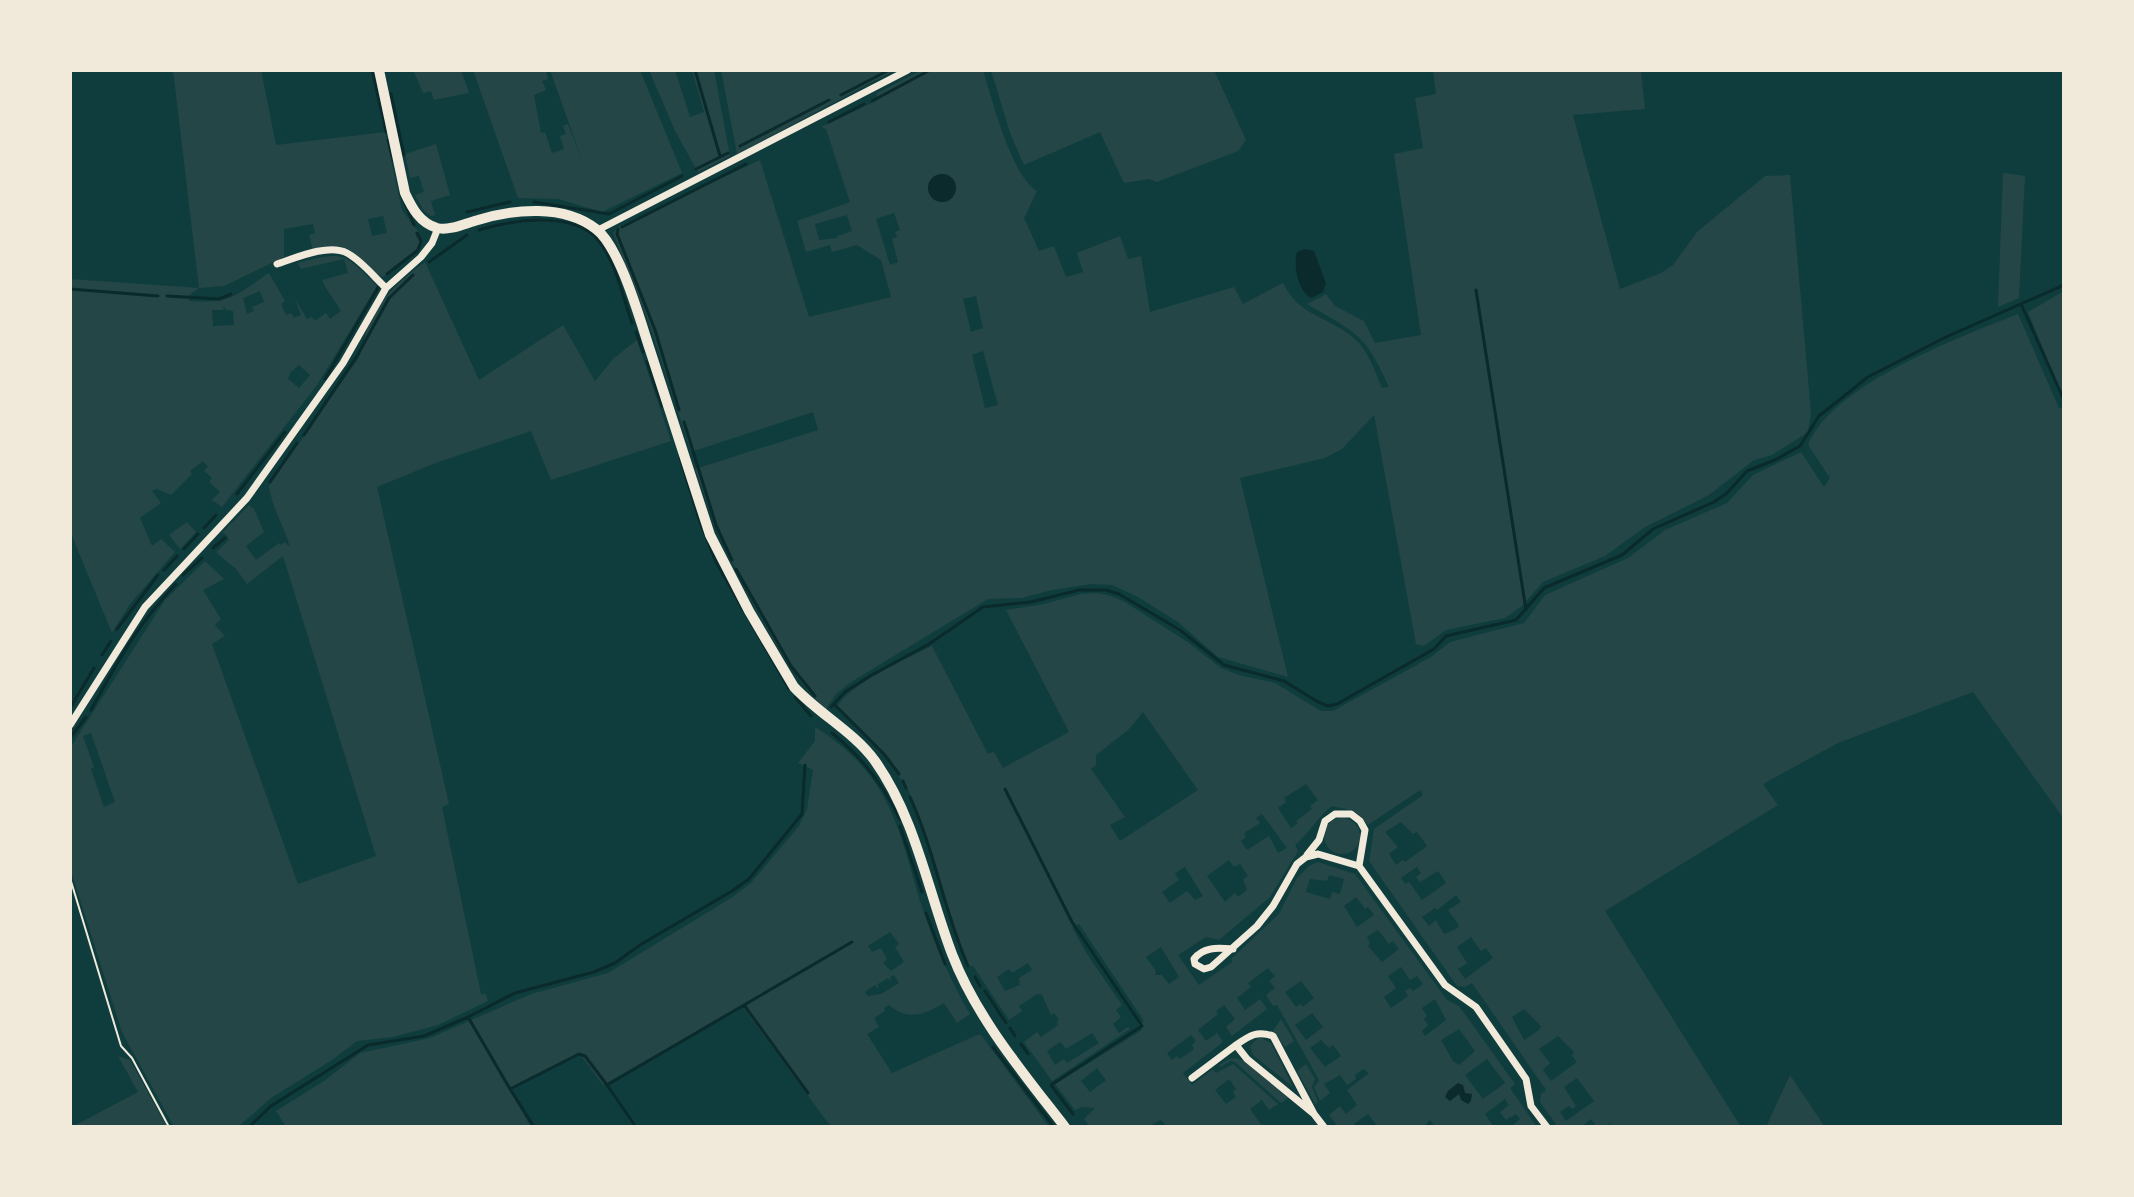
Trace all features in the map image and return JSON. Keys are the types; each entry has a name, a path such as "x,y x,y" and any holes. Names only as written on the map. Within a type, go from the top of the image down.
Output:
{"main road":[{"path":"379,70 405,193 414,211 424,221 438,228 456,227 521,211 565,216 598,230 609,245 630,291 720,560 794,687 858,743 874,759 888,781 901,808 952,956 966,985 1022,1072 1065,1127"}],"street":[{"path":"598,230 908,70"},
{"path":"70,725 145,607 247,498 343,363 386,288 421,257 432,243 438,228"},
{"path":"277,264 341,250 386,288"},
{"path":"1233,949 1199,952 1194,959 1195,964 1204,969 1211,967 1233,949 1257,926 1273,906 1297,864 1319,840 1325,821 1343,813 1351,814 1360,821 1365,830 1359,866"},
{"path":"1306,857 1318,854 1359,866 1445,985 1476,1007 1526,1079 1531,1106 1547,1127"},
{"path":"1192,1078 1252,1034 1273,1036 1324,1127"},
{"path":"1236,1045 1247,1059 1314,1114"}],"path":[{"path":"70,878 121,1046 132,1058 169,1127"}],"shaded area":[{"path":"173,70 261,70 276,145 385,132 402,210 418,231 421,244 408,259 383,277 346,248 338,246 313,250 309,235 315,233 313,224 284,229 284,257 224,286 199,288","holes":["383,216 387,233 372,236 368,219"]},
{"path":"413,70 461,70 469,93 434,100 431,91 423,93"},
{"path":"473,70 546,70 548,79 542,81 546,90 534,95 541,133 545,132 552,153 564,149 560,136 566,134 563,126 568,124 583,163 550,70 640,70 682,173 602,212 558,199 518,198"},
{"path":"649,70 675,70 690,117 704,112 692,70 714,70 730,156 698,172 675,131"},
{"path":"721,70 895,70 737,154"},
{"path":"922,70 983,70 1011,153 1019,169 1037,191 1024,218 1039,251 1054,246 1066,277 1083,272 1077,253 1120,236 1128,259 1141,256 1150,312 1234,287 1243,304 1283,283 1299,304 1340,328 1360,344 1382,388 1389,387 1373,355 1357,336 1307,304 1326,294 1335,306 1364,321 1375,343 1421,335 1394,154 1423,148 1415,98 1436,94 1433,70 1641,70 1645,109 1573,115 1620,289 1673,265 1697,232 1765,176 1790,175 1811,413 1808,432 1772,455 1754,460 1709,495 1645,527 1605,556 1543,582 1522,606 1505,618 1446,630 1424,646 1416,644 1374,415 1342,449 1325,458 1240,478 1288,677 1218,657 1178,622 1138,597 1112,585 1091,584 1022,598 988,599 851,682 836,694 826,709 792,669 753,604 726,548 695,469 818,430 813,412 691,452 649,323 613,233 618,227 760,160 809,317 891,297 881,260 857,245 832,252 830,245 806,252 797,221 850,202 826,129 821,127 878,100 876,94","holes":["894,213 900,230 895,232 897,237 892,239 898,262 890,265 876,219","847,215 852,231 837,238 819,240 815,224","976,296 983,328 971,332 963,299","983,351 998,405 985,408 972,355"]},
{"path":"991,70 1214,70 1246,140 1238,151 1157,182 1149,179 1124,183 1100,132 1024,165 1010,133"},
{"path":"436,144 450,195 431,201 435,215 431,216 424,211 415,195 424,192 419,176 410,178 405,154"},
{"path":"2003,173 2025,176 2019,298 1998,307"},
{"path":"942,174 952,178 956,188 952,198 942,202 932,198 928,188 932,178"},
{"path":"1305,249 1314,251 1326,283 1323,292 1311,298 1303,290 1296,271 1297,252"},
{"path":"342,257 357,266 377,286 317,385 222,507 212,500 220,492 209,482 212,478 204,471 208,467 203,461 190,471 192,474 171,495 157,489 152,491 161,503 140,518 152,546 161,539 175,552 130,604 112,633 70,531 70,279 199,288 188,296 189,301 203,302 232,296 269,273 285,301 281,304 286,315 291,313 294,318 301,315 295,299 307,319 312,317 315,321 326,313 330,319 341,311 322,280 348,273 344,259 301,269 297,263","holes":["260,291 264,302 252,307 254,311 247,314 243,298","224,307 233,311 234,325 213,326 212,310 223,310","299,365 310,375 299,388 288,379"]},
{"path":"425,262 479,380 563,325 595,381 614,358 637,340 671,441 551,480 531,431 438,462 377,487 449,804 442,807 481,994 486,994 488,1001 438,1025 393,1037 357,1041 271,1098 238,1127 174,1127 122,1032 70,868 70,748 165,600 205,561 224,579 203,590 221,619 215,625 225,636 212,644 298,884 376,856 283,556 247,584 236,569 216,552 229,540 222,533 249,505 254,509 264,532 246,546 256,560 279,543 285,542 290,547 269,486 358,359 377,309 399,283","holes":["91,733 115,802 104,807 83,736"]},
{"path":"2064,291 2064,400 2028,312"},
{"path":"2018,314 2059,408 2064,407 2064,819 1973,692 1838,743 1763,784 1778,805 1605,911 1741,1127 1612,1127 1610,1124 1597,1127 1591,1119 1581,1127 1558,1127 1540,1102 1541,1094 1546,1090 1472,983 1465,987 1457,986 1369,861 1374,829 1423,795 1420,790 1368,825 1354,811 1332,806 1295,845 1298,851 1270,897 1219,940 1206,937 1178,955 1199,985 1232,962 1231,959 1279,914 1297,878 1309,866 1318,862 1355,874 1447,1000 1459,1006 1515,1084 1510,1088 1537,1127 1511,1127 1520,1119 1516,1114 1506,1120 1500,1112 1509,1105 1505,1099 1485,1114 1494,1127 1435,1127 1430,1120 1423,1127 1378,1127 1368,1114 1354,1124 1356,1127 1338,1127 1329,1115 1340,1106 1346,1114 1357,1105 1347,1090 1369,1073 1363,1069 1347,1085 1340,1075 1324,1084 1330,1093 1320,1101 1314,1087 1319,1080 1277,1005 1273,1006 1266,995 1275,988 1269,981 1275,976 1268,968 1248,983 1251,987 1237,998 1245,1010 1260,999 1267,1009 1232,1036 1226,1027 1235,1019 1224,1005 1216,1011 1218,1014 1198,1030 1206,1041 1217,1033 1223,1042 1183,1073 1192,1085 1213,1069 1216,1073 1233,1064 1278,1104 1269,1110 1262,1100 1250,1109 1261,1124 1259,1127 1167,1127 1161,1120 1148,1127 1090,1127 1084,1119 1095,1108 1075,1110 1055,1084 1142,1030 1139,1024 1144,1021 1079,924 1072,927 1122,1005 1116,1010 1121,1017 1113,1024 1119,1033 1128,1027 1130,1029 1052,1081 1024,1042 1037,1032 1041,1037 1058,1025 1059,1020 1054,1013 1051,1015 1042,995 1037,994 1019,1006 1022,1011 1009,1020 973,966 967,967 908,789 882,753 837,707 866,681 932,646 988,754 994,752 1003,768 1069,732 1006,610 1097,593 1125,602 1189,643 1221,668 1275,683 1321,711 1333,711 1431,657 1450,642 1524,623 1545,595 1628,558 1665,530 1727,503 1753,475 1801,452 1824,487 1830,478 1808,445 1822,423 1843,402 1900,366","holes":["1143,712 1198,790 1120,841 1110,825 1125,817 1091,769 1096,765 1096,755 1128,730","1306,784 1318,800 1291,828 1278,808 1286,802 1284,798","1262,814 1287,848 1278,853 1269,836 1247,850 1241,841 1246,837 1244,833 1260,823 1256,818","1401,822 1413,834 1417,832 1427,846 1396,865 1389,854 1398,847 1385,832","1229,860 1234,867 1240,864 1248,876 1243,879 1247,890 1238,897 1235,893 1225,902 1207,876","1185,867 1203,896 1195,900 1187,891 1170,903 1162,892 1179,880 1175,873","1417,867 1421,873 1416,877 1420,882 1438,871 1446,883 1422,900 1409,882 1405,884 1401,878","1329,875 1344,879 1340,894 1332,892 1330,899 1306,892 1310,879 1327,881","1456,895 1461,902 1448,910 1458,928 1444,934 1436,920 1429,926 1422,917","1356,897 1365,909 1368,907 1374,915 1357,927 1344,906","1378,930 1389,944 1393,941 1399,949 1382,962 1368,946 1367,937","1471,937 1481,951 1486,948 1493,958 1465,979 1458,969 1467,963 1457,947","1161,947 1179,977 1169,984 1162,975 1155,975 1156,971 1146,957","1028,963 1032,970 1019,978 1020,985 1005,991 997,977 1009,969 1012,973","1401,967 1410,980 1417,976 1423,984 1413,991 1410,988 1405,991 1408,996 1391,1008 1384,997 1396,988 1388,976","1301,981 1314,998 1303,1007 1301,1004 1296,1007 1285,992","1435,999 1446,1020 1425,1036 1422,1031 1428,1025 1424,1019 1427,1016 1422,1008","1524,1009 1541,1026 1524,1040 1512,1017","1312,1013 1323,1027 1306,1040 1295,1025","1459,1029 1475,1051 1459,1065 1453,1061 1441,1040","1092,1033 1099,1043 1067,1063 1064,1059 1055,1065 1047,1051 1060,1042 1066,1049","1191,1035 1196,1041 1192,1045 1194,1049 1180,1059 1177,1056 1172,1060 1167,1053","1558,1036 1574,1052 1572,1056 1577,1062 1551,1081 1543,1070 1550,1063 1539,1049","1321,1040 1329,1048 1333,1045 1341,1056 1325,1067 1310,1048","1487,1059 1505,1083 1483,1099 1465,1075","1097,1068 1106,1080 1090,1092 1081,1081","1577,1078 1594,1101 1566,1121 1560,1112 1569,1106 1572,1109 1576,1106 1564,1087","1229,1079 1236,1089 1233,1092 1236,1097 1226,1104 1215,1090"]},
{"path":"187,522 196,532 180,549 169,535"},
{"path":"815,727 859,763 887,802 936,945 970,1014 957,1023 944,1003 910,1015 889,1005 874,1018 879,1027 867,1034 892,1073 981,1035 1049,1127 831,1127 742,1006 603,1085 580,1054 509,1089 531,1127 286,1127 276,1111 324,1081 360,1053 430,1038 531,994 608,973 731,898 751,883 799,826 807,809 813,770 798,763 815,741","holes":["890,932 899,944 895,947 904,962 891,971 883,963 887,959 881,948 872,952 868,946","894,975 899,983 881,994 868,996 865,992 875,985 878,989 878,984 888,978 891,982 890,977"]},
{"path":"1342,818 1355,823 1360,836 1355,849 1342,854 1329,849 1324,836 1329,823"},
{"path":"1281,1019 1294,1041 1285,1047 1273,1031"},
{"path":"1259,1037 1271,1043 1293,1087 1253,1055 1250,1046"},
{"path":"118,1056 130,1060 167,1127 72,1127 138,1092"},
{"path":"1236,1058 1244,1061 1288,1098 1281,1103 1235,1062 1219,1065"},
{"path":"1306,1064 1315,1079 1312,1087 1318,1102 1315,1104 1297,1071"},
{"path":"1790,1075 1825,1127 1766,1127"},
{"path":"1458,1083 1463,1085 1465,1093 1472,1094 1468,1104 1461,1100 1459,1094 1450,1101 1445,1097"}],"waterway":[{"path":"372,70 386,132"},
{"path":"695,70 720,156"},
{"path":"841,95 889,70"},
{"path":"872,101 930,70"},
{"path":"391,94 404,155"},
{"path":"740,146 829,100"},
{"path":"829,122 864,104"},
{"path":"388,140 393,160"},
{"path":"696,169 728,153"},
{"path":"622,227 746,164"},
{"path":"534,202 609,214 682,176"},
{"path":"401,194 414,225"},
{"path":"467,212 510,202"},
{"path":"479,230 542,220 559,221 588,231 599,241 610,259 632,323"},
{"path":"618,229 617,234 655,330 679,410"},
{"path":"387,274 418,250 421,241 417,233"},
{"path":"429,262 467,235"},
{"path":"304,435 357,356 389,298 413,275"},
{"path":"831,707 845,692 929,644 983,607 1031,602 1079,590 1106,590 1119,594 1180,630 1224,665 1284,681 1328,706 1337,704 1434,649 1446,636 1516,620 1544,588 1622,555 1653,529 1714,502 1747,471 1800,446 1819,416 1868,377 1946,337 2064,285"},
{"path":"325,379 379,286"},
{"path":"70,289 158,296"},
{"path":"1476,290 1526,610"},
{"path":"167,296 219,299 231,294"},
{"path":"2021,304 2064,400"},
{"path":"636,332 643,352"},
{"path":"647,362 662,406"},
{"path":"684,422 716,525 732,560"},
{"path":"237,494 285,432"},
{"path":"270,482 297,443"},
{"path":"680,458 716,562 789,689"},
{"path":"204,528 216,515"},
{"path":"184,549 198,534"},
{"path":"213,548 225,538"},
{"path":"164,570 177,556"},
{"path":"183,575 202,558"},
{"path":"736,569 791,666 815,696"},
{"path":"117,629 158,575"},
{"path":"91,710 139,629 176,584"},
{"path":"102,655 111,641"},
{"path":"70,708 94,668"},
{"path":"795,697 811,716"},
{"path":"834,704 884,754 899,774"},
{"path":"70,738 86,717"},
{"path":"832,733 871,772 900,820"},
{"path":"249,1127 271,1106 368,1045 424,1036 515,993 594,972 615,963 732,891 749,879 802,814 805,765"},
{"path":"903,781 906,788"},
{"path":"1005,789 1072,922 1142,1026 1051,1085 1073,1114"},
{"path":"910,797 968,966"},
{"path":"900,826 922,892"},
{"path":"926,913 945,964"},
{"path":"468,1017 510,1089 579,1054 585,1056 607,1085 852,942"},
{"path":"975,977 980,986"},
{"path":"985,991 1006,1023"},
{"path":"744,1005 808,1093"},
{"path":"1010,1028 1015,1036"},
{"path":"1021,1044 1028,1054"},
{"path":"993,1047 1054,1127"},
{"path":"607,1085 636,1127"},
{"path":"510,1089 534,1127"}]}
